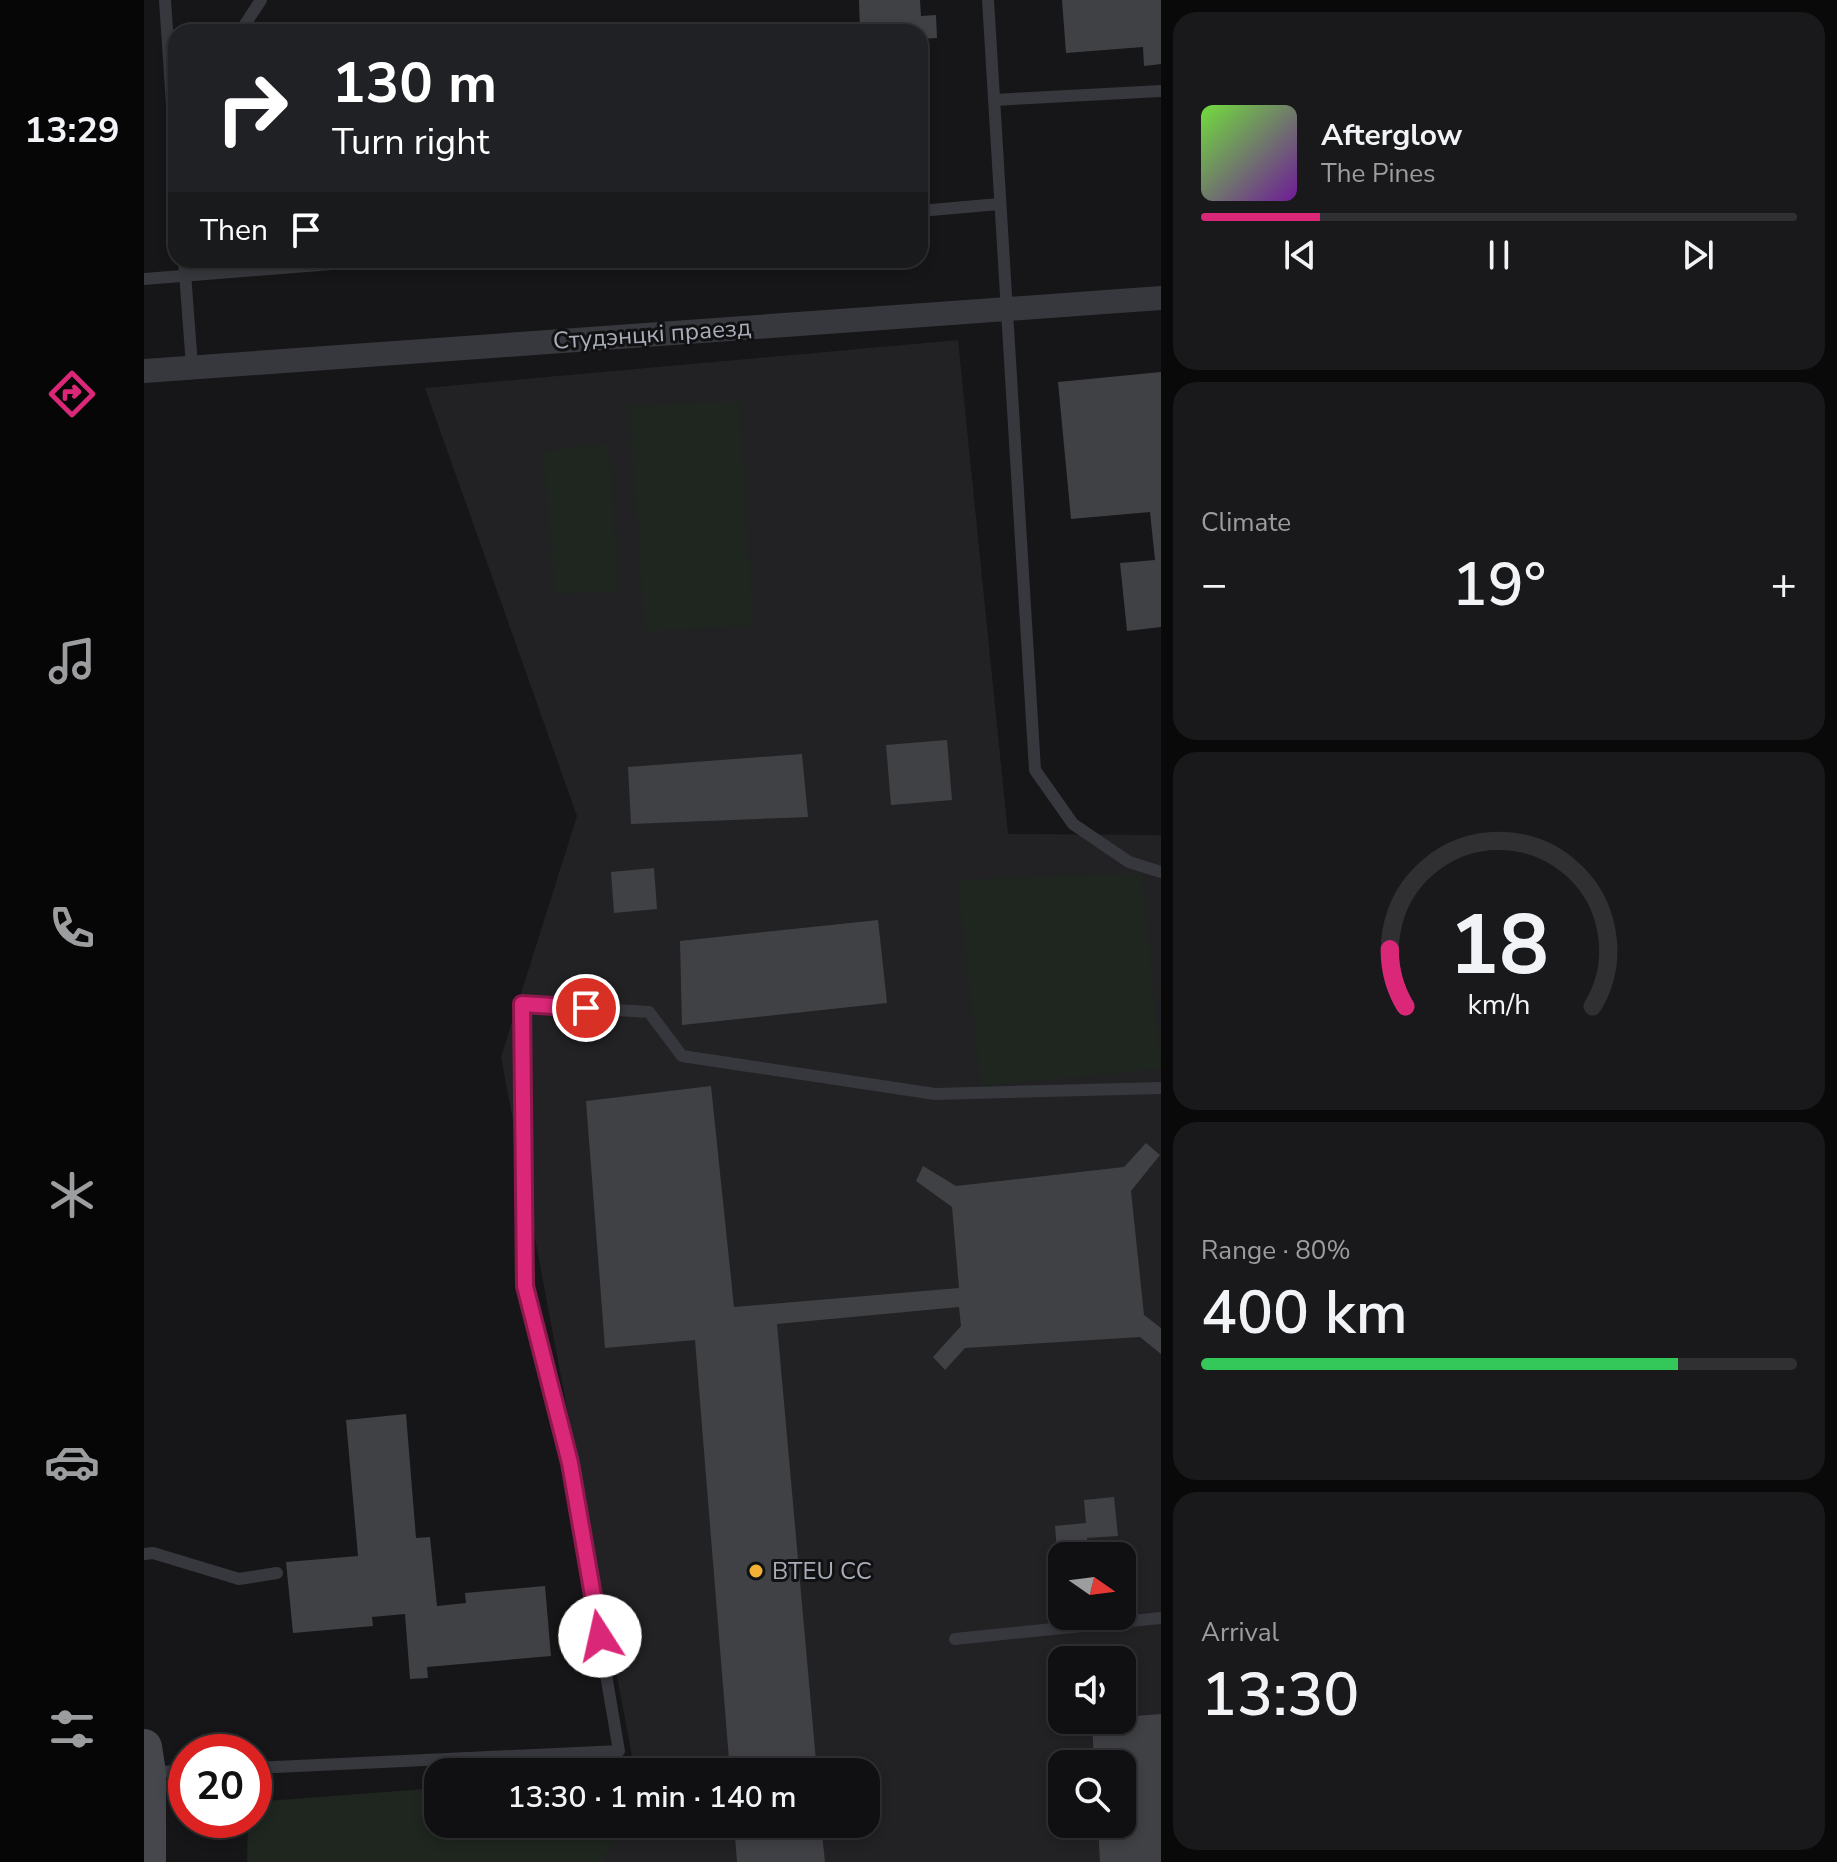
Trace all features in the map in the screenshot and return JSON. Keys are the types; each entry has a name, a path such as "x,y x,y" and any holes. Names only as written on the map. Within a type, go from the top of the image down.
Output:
{"main road":[{"path":"146,1760 148,1862"}],"street":[{"name":"Студэнцкі праезд","path":"144,371 1161,298"}],"lane":[{"path":"165,0 168,45"},
{"path":"245,24 261,0"},
{"path":"988,0 1035,770 1073,824 1129,862 1161,872"},
{"path":"994,100 1161,91"},
{"path":"928,210 999,204"},
{"path":"184,268 192,366"},
{"path":"144,279 294,268"},
{"path":"272,1767 619,1751 570,1463 525,1286 522,1004 649,1012 682,1056 935,1094 1161,1088"},
{"path":"144,1554 153,1553 239,1579 277,1573"},
{"path":"955,1639 1161,1618"},
{"path":"146,1760 168,1766"}],"shaded area":[{"path":"958,340 1008,834 1161,835 1161,1862 490,1862 531,1838 880,1838 880,1758 632,1758 501,1057 577,816 425,388"},
{"path":"739,401 753,626 645,631 629,406"},
{"path":"609,443 619,591 555,594 543,452"},
{"path":"1142,873 1161,1069 981,1086 957,880"},
{"path":"424,1789 424,1838 613,1838 603,1862 247,1862 248,1838 272,1838 272,1801"}],"building":[{"path":"859,0 920,0 921,16 936,15 937,38 928,39 928,24 860,24"},
{"path":"1062,0 1161,0 1161,64 1144,66 1143,47 1066,53"},
{"path":"1161,372 1161,627 1127,631 1120,563 1155,560 1150,512 1071,519 1058,382"},
{"path":"947,740 952,800 891,805 886,745"},
{"path":"802,754 808,817 631,824 628,767"},
{"path":"654,868 657,909 614,913 611,872"},
{"path":"878,920 887,1003 682,1025 680,941"},
{"name":"BTEU CC","path":"711,1086 734,1307 959,1288 952,1207 916,1181 923,1166 956,1186 1124,1167 1146,1143 1160,1155 1131,1191 1144,1315 1161,1328 1161,1354 1140,1337 965,1348 945,1370 933,1357 961,1326 959,1307 777,1324 816,1758 729,1758 695,1340 605,1348 586,1101"},
{"path":"406,1414 416,1538 430,1537 437,1606 466,1603 465,1593 545,1586 551,1656 427,1667 428,1678 410,1679 405,1614 372,1617 373,1626 293,1633 286,1562 358,1556 346,1420"},
{"path":"1114,1497 1118,1536 1087,1538 1087,1542 1056,1542 1055,1526 1086,1523 1084,1500"},
{"path":"1161,1714 1161,1862 1100,1862 1099,1838 1136,1838 1136,1750 1093,1750 1093,1734 1136,1734 1136,1716"},
{"path":"735,1838 822,1838 825,1862 737,1862"}],"place":[{"name":"BTEU CC","path":"756,1571"}],"route":[{"path":"586,1008 522,1004 525,1286 570,1463 600,1636"}]}
